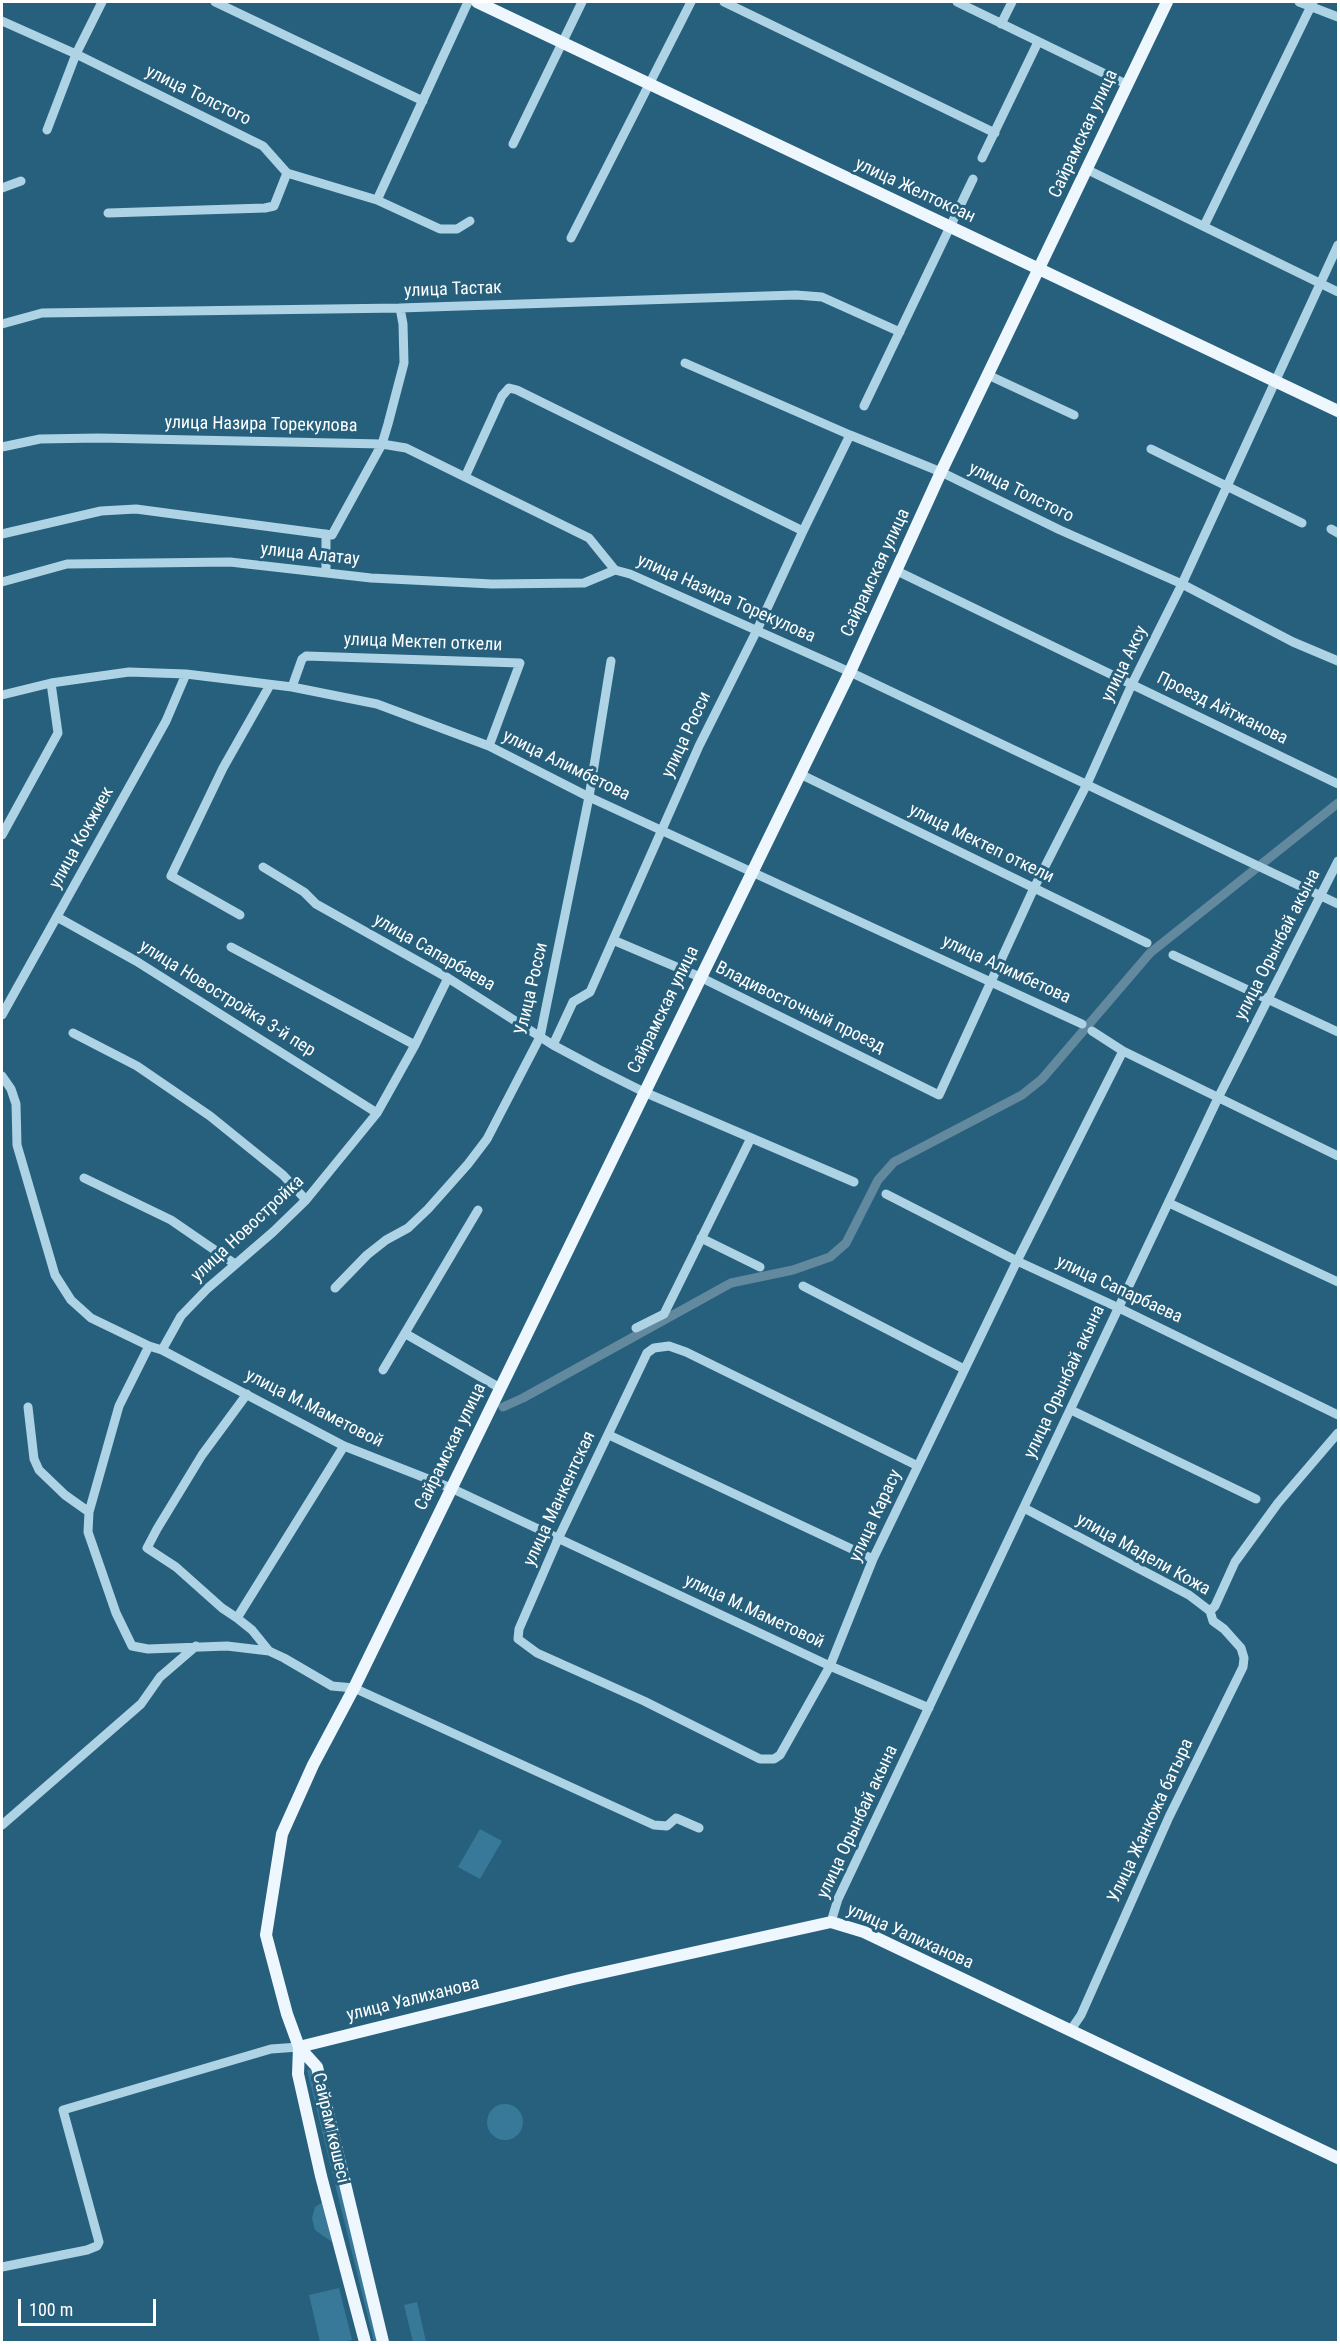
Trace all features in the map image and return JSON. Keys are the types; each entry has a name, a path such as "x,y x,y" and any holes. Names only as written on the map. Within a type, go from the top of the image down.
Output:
{"main road":[{"name":"улица Желтоксан","path":"477,2 1338,411"},
{"name":"Сайрамская улица","path":"299,2047 287,2014 266,1935 282,1834 313,1765 354,1688 700,977 754,871 850,672 941,472 1167,2"},
{"name":"улица Уалиханова","path":"299,2047 574,1979 800,1927 831,1922 864,1932 1338,2158"},
{"name":"Сайрам көшесі","path":"299,2047 298,2074 321,2176 365,2343"},
{"name":"Сайрам көшесі","path":"299,2047 317,2067 383,2343"}],"street":[{"path":"47,130 76,54 102,2"},
{"path":"215,2 423,101"},
{"path":"376,200 468,2"},
{"path":"513,144 582,2"},
{"path":"571,238 691,2"},
{"path":"724,2 995,133"},
{"path":"957,2 1128,85"},
{"path":"1001,24 1012,2"},
{"path":"1299,2 1311,4 1338,17"},
{"path":"1204,226 1311,4"},
{"name":"улица Толстого","path":"2,21 76,54 263,146 287,173"},
{"path":"982,158 1038,42"},
{"path":"1088,170 1338,292"},
{"path":"108,213 274,206 287,173 376,200 440,230 457,229 470,221"},
{"path":"864,406 973,179"},
{"path":"2,188 21,181"},
{"name":"улица Аксу","path":"939,1095 1132,684 1182,584 1338,245"},
{"name":"улица Тастак","path":"2,324 42,313 400,308 796,295 822,297 900,332"},
{"path":"326,573 329,535 382,444 396,400 404,363 403,324 400,308"},
{"name":"улица Толстого","path":"686,363 941,472 1060,530 1182,584 1293,642 1338,661"},
{"path":"988,375 1074,416"},
{"path":"465,477 502,396 509,388 802,531"},
{"name":"улица Росси","path":"553,1045 573,1002 590,992 699,746 758,630 802,531 850,435"},
{"name":"улица Назира Торекулова","path":"2,447 52,438 382,444 406,448 589,538 615,570 630,574 850,672 1338,904"},
{"path":"1150,449 1302,523"},
{"path":"2,534 101,511 136,509 329,535"},
{"name":"улица Алатау","path":"2,582 68,564 230,562 371,578 492,584 584,583 615,570"},
{"name":"Проезд Айтжанова","path":"897,571 1338,784"},
{"name":"улица Мектеп откели","path":"292,687 306,656 520,663 489,746"},
{"name":"Улица Росси","path":"335,1288 367,1255 386,1240 408,1228 468,1164 487,1139 540,1037 589,797 610,661"},
{"name":"улица Алимбетова","path":"2,695 51,683 129,672 186,674 292,687 377,704 489,746 589,797 1082,1024"},
{"name":"улица Кокжиек","path":"2,1015 166,721 186,674"},
{"path":"2,835 58,733 51,683"},
{"path":"240,915 171,876 223,768 270,685"},
{"name":"улица Мектеп откели","path":"800,774 1147,943"},
{"name":"улица Орынбай акына","path":"831,1922 838,1899 1218,1098 1338,861"},
{"name":"улица Сапарбаева","path":"263,867 304,892 316,904 448,978 553,1045 644,1092 854,1182"},
{"name":"улица Новостройка 3-й пер","path":"57,917 136,961 377,1113"},
{"name":"Владивосточный проезд","path":"613,940 700,977 939,1095"},
{"path":"231,947 415,1045"},
{"path":"1173,955 1338,1032"},
{"name":"улица Новостройка","path":"162,1350 182,1316 207,1288 306,1200 377,1113 415,1045 448,978"},
{"path":"1092,1031 1123,1051 1338,1155"},
{"path":"73,1033 137,1066 210,1116 283,1176 306,1200"},
{"name":"улица Карасу","path":"537,1653 644,1701 760,1759 774,1759 780,1755 830,1666 873,1559 1017,1261 1123,1051"},
{"name":"улица М.Маметовой","path":"2,1076 11,1089 16,1104 17,1145 55,1275 71,1300 91,1318 162,1350 344,1446 451,1488 830,1666 929,1708"},
{"path":"636,1328 664,1314 751,1138"},
{"path":"84,1179 171,1220 235,1264"},
{"name":"улица Сапарбаева","path":"886,1194 1017,1261 1338,1415"},
{"path":"1169,1203 1338,1282"},
{"path":"383,1370 478,1210"},
{"path":"701,1238 760,1268"},
{"path":"803,1286 964,1369"},
{"path":"406,1334 500,1388"},
{"path":"149,1346 119,1406 89,1512 88,1532 116,1613 129,1643 137,1648 227,1646 268,1652 285,1658 332,1686 354,1688 654,1825 667,1826 676,1818 699,1828"},
{"name":"улица Манкентская","path":"537,1653 523,1645 517,1634 558,1539 647,1353 654,1348 669,1346 686,1352 918,1466"},
{"path":"247,1394 202,1455 147,1548 176,1567 222,1608 252,1630 268,1652"},
{"path":"28,1407 34,1459 39,1470 65,1495 89,1512"},
{"path":"1071,1410 1256,1499"},
{"name":"улица Мадели Кожа","path":"1024,1508 1189,1595 1210,1611 1215,1606 1235,1562 1278,1503 1338,1433"},
{"path":"609,1435 873,1559"},
{"path":"237,1618 344,1446"},
{"name":"Улица Жанкожа батыра","path":"1070,2031 1080,2016 1169,1817 1243,1667 1244,1658 1241,1648 1224,1629 1213,1621 1210,1611"},
{"path":"2,1825 141,1704 160,1677 196,1646"},
{"path":"2,2267 87,2250 97,2246 99,2242 63,2110 271,2049 299,2047"}],"shaded area":[{"path":"480,1829 502,1841 480,1879 458,1867"},
{"path":"312,2069 379,2342 374,2342 307,2070"},
{"path":"505,2104 518,2109 523,2122 518,2135 505,2140 492,2135 487,2122 492,2109"},
{"path":"323,2202 332,2242 315,2230 312,2218 315,2207"},
{"path":"339,2288 352,2340 320,2342 309,2295"},
{"path":"417,2302 426,2342 413,2342 404,2305"}],"waterway":[{"path":"503,1407 731,1283 793,1270 830,1257 846,1243 878,1180 894,1162 1022,1095 1042,1079 1150,953 1338,803"}]}
